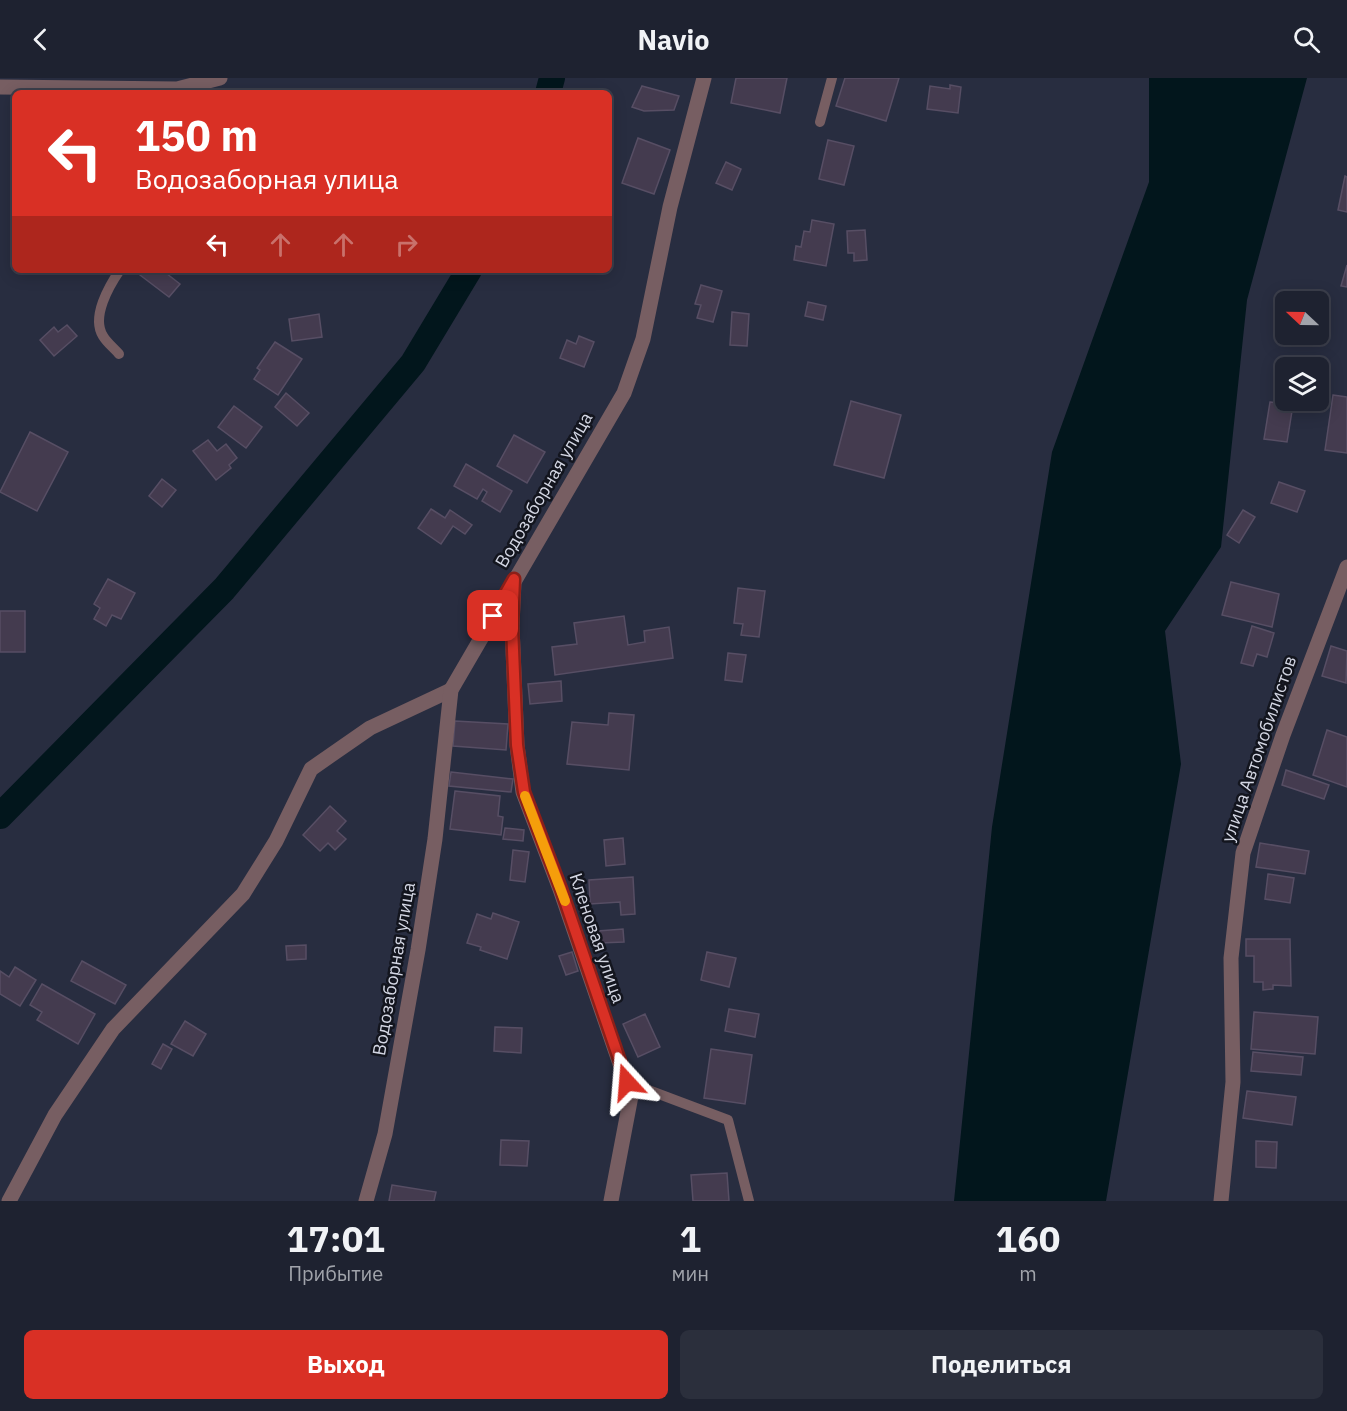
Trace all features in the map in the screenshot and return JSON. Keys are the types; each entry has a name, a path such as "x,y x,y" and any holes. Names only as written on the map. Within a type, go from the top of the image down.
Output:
{"street":[{"name":"Водозаборная улица","path":"366,1201 385,1134 418,950 435,839 451,690 624,393 637,360 670,207 704,78"},
{"path":"0,87 177,89 210,84"},
{"name":"улица Автомобилистов","path":"1221,1201 1233,1082 1231,957 1243,853 1282,735 1347,567"},
{"name":"Кленовая улица","path":"514,579 512,626 517,745 524,792 561,889 631,1096 611,1201"},
{"path":"9,1201 55,1115 113,1029 243,894 276,841 311,769 370,728 451,690"}],"lane":[{"path":"820,122 832,78"},
{"path":"118,273 104,292 100,322 102,335 119,354"},
{"path":"627,1082 728,1120 749,1201"}],"water":[{"path":"1149,78 1307,78 1247,300 1221,547 1165,631 1181,764 1106,1201 954,1201 992,827 1052,452 1149,182"}],"building":[{"path":"736,78 787,78 780,113 731,103"},
{"path":"845,78 899,78 886,121 836,106"},
{"path":"950,85 961,87 958,113 927,109 930,86 950,89"},
{"path":"642,86 679,96 674,110 644,111 632,107"},
{"path":"638,138 670,150 654,194 622,183"},
{"path":"828,140 854,146 844,185 819,179"},
{"path":"726,162 741,169 732,190 716,183"},
{"path":"1345,176 1347,177 1347,212 1338,210"},
{"path":"812,220 834,224 826,266 794,260 796,246 801,247 804,231 810,232"},
{"path":"865,230 867,260 854,261 854,253 848,253 847,231"},
{"path":"1347,265 1347,287 1341,286"},
{"path":"137,273 166,273 180,284 169,297"},
{"path":"701,285 722,291 713,322 697,318 701,305 695,304"},
{"path":"808,302 826,306 823,320 805,316"},
{"path":"732,312 749,314 747,346 730,345"},
{"path":"319,314 322,337 292,341 289,319"},
{"path":"67,325 77,336 54,356 40,340 54,327 58,332"},
{"path":"579,336 594,342 584,367 560,358 567,340 576,344"},
{"path":"275,342 302,359 278,395 254,379 260,370 257,368"},
{"path":"286,393 309,413 297,426 275,407"},
{"path":"1333,395 1347,397 1347,453 1325,450"},
{"path":"851,401 901,415 884,478 834,465"},
{"path":"1270,402 1275,403 1275,411 1292,411 1287,442 1264,439"},
{"path":"234,406 262,427 246,448 218,427"},
{"path":"30,432 68,452 37,511 0,492"},
{"path":"514,435 545,452 527,483 497,466"},
{"path":"208,440 217,451 226,444 237,458 229,465 231,468 216,480 193,451"},
{"path":"466,464 512,491 500,512 482,501 487,492 483,489 477,499 454,486"},
{"path":"162,479 176,490 162,507 149,496"},
{"path":"1279,482 1305,491 1297,512 1271,503"},
{"path":"431,509 445,518 450,510 472,525 465,534 453,526 441,544 418,528"},
{"path":"1243,510 1255,517 1239,543 1227,535"},
{"path":"108,579 135,593 121,619 112,615 106,626 94,619 100,608 94,604"},
{"path":"1231,582 1279,594 1272,627 1222,615"},
{"path":"738,588 765,591 759,637 741,635 743,624 734,623"},
{"path":"0,611 25,611 25,652 0,652"},
{"path":"624,616 628,645 645,642 644,631 669,627 673,658 555,675 552,647 577,644 574,623"},
{"path":"1252,626 1274,633 1267,657 1257,654 1253,666 1241,663"},
{"path":"1331,646 1347,651 1346,683 1322,676"},
{"path":"728,653 746,655 742,682 725,680"},
{"path":"561,681 562,701 530,704 528,684"},
{"path":"609,713 634,715 629,770 567,764 572,722 608,725"},
{"path":"455,721 508,724 506,750 453,746"},
{"path":"1327,730 1347,737 1347,787 1313,775"},
{"path":"1286,770 1329,785 1324,799 1282,785"},
{"path":"451,772 513,779 511,792 449,786"},
{"path":"455,791 500,796 498,816 503,817 501,835 450,829"},
{"path":"330,806 346,821 337,831 346,839 335,850 328,843 320,851 303,835"},
{"path":"505,828 524,830 523,841 503,839"},
{"path":"623,838 625,864 606,866 604,840"},
{"path":"1260,843 1309,851 1305,874 1256,867"},
{"path":"513,850 529,852 525,882 510,880"},
{"path":"1268,874 1294,878 1290,903 1265,899"},
{"path":"633,877 635,914 621,915 620,902 590,904 589,880"},
{"path":"493,913 519,922 507,959 467,943 477,914 491,919"},
{"path":"623,929 624,942 599,943 598,931"},
{"path":"1246,939 1290,939 1291,986 1273,985 1273,989 1263,990 1263,982 1254,982 1254,956 1246,956"},
{"path":"306,945 306,959 287,960 286,946"},
{"path":"572,952 578,971 566,975 559,956"},
{"path":"707,952 736,958 729,987 701,980"},
{"path":"82,961 126,985 115,1004 71,981"},
{"path":"15,967 36,980 20,1006 0,994 0,971 9,977"},
{"path":"42,984 95,1014 78,1044 37,1020 42,1012 30,1005"},
{"path":"729,1009 759,1014 755,1037 725,1031"},
{"path":"1254,1012 1318,1017 1315,1054 1251,1049"},
{"path":"645,1014 660,1047 638,1057 623,1024"},
{"path":"185,1021 206,1034 193,1056 171,1044"},
{"path":"495,1027 522,1028 521,1053 494,1051"},
{"path":"163,1044 172,1049 161,1069 152,1064"},
{"path":"711,1049 752,1055 745,1104 704,1098"},
{"path":"1253,1052 1303,1057 1301,1075 1251,1071"},
{"path":"1247,1091 1296,1097 1292,1125 1243,1118"},
{"path":"501,1140 529,1141 527,1166 500,1165"},
{"path":"1256,1141 1277,1142 1276,1168 1256,1167"},
{"path":"727,1173 729,1201 693,1201 691,1175"},
{"path":"392,1185 436,1192 434,1201 389,1201"}],"waterway":[{"path":"549,90 552,78"},
{"path":"0,816 224,589 413,363 467,273"}],"slow traffic":[{"path":"525,796 565,901"}],"route":[{"path":"493,616 514,579 512,626 517,745 524,792 561,889 627,1082"}]}
